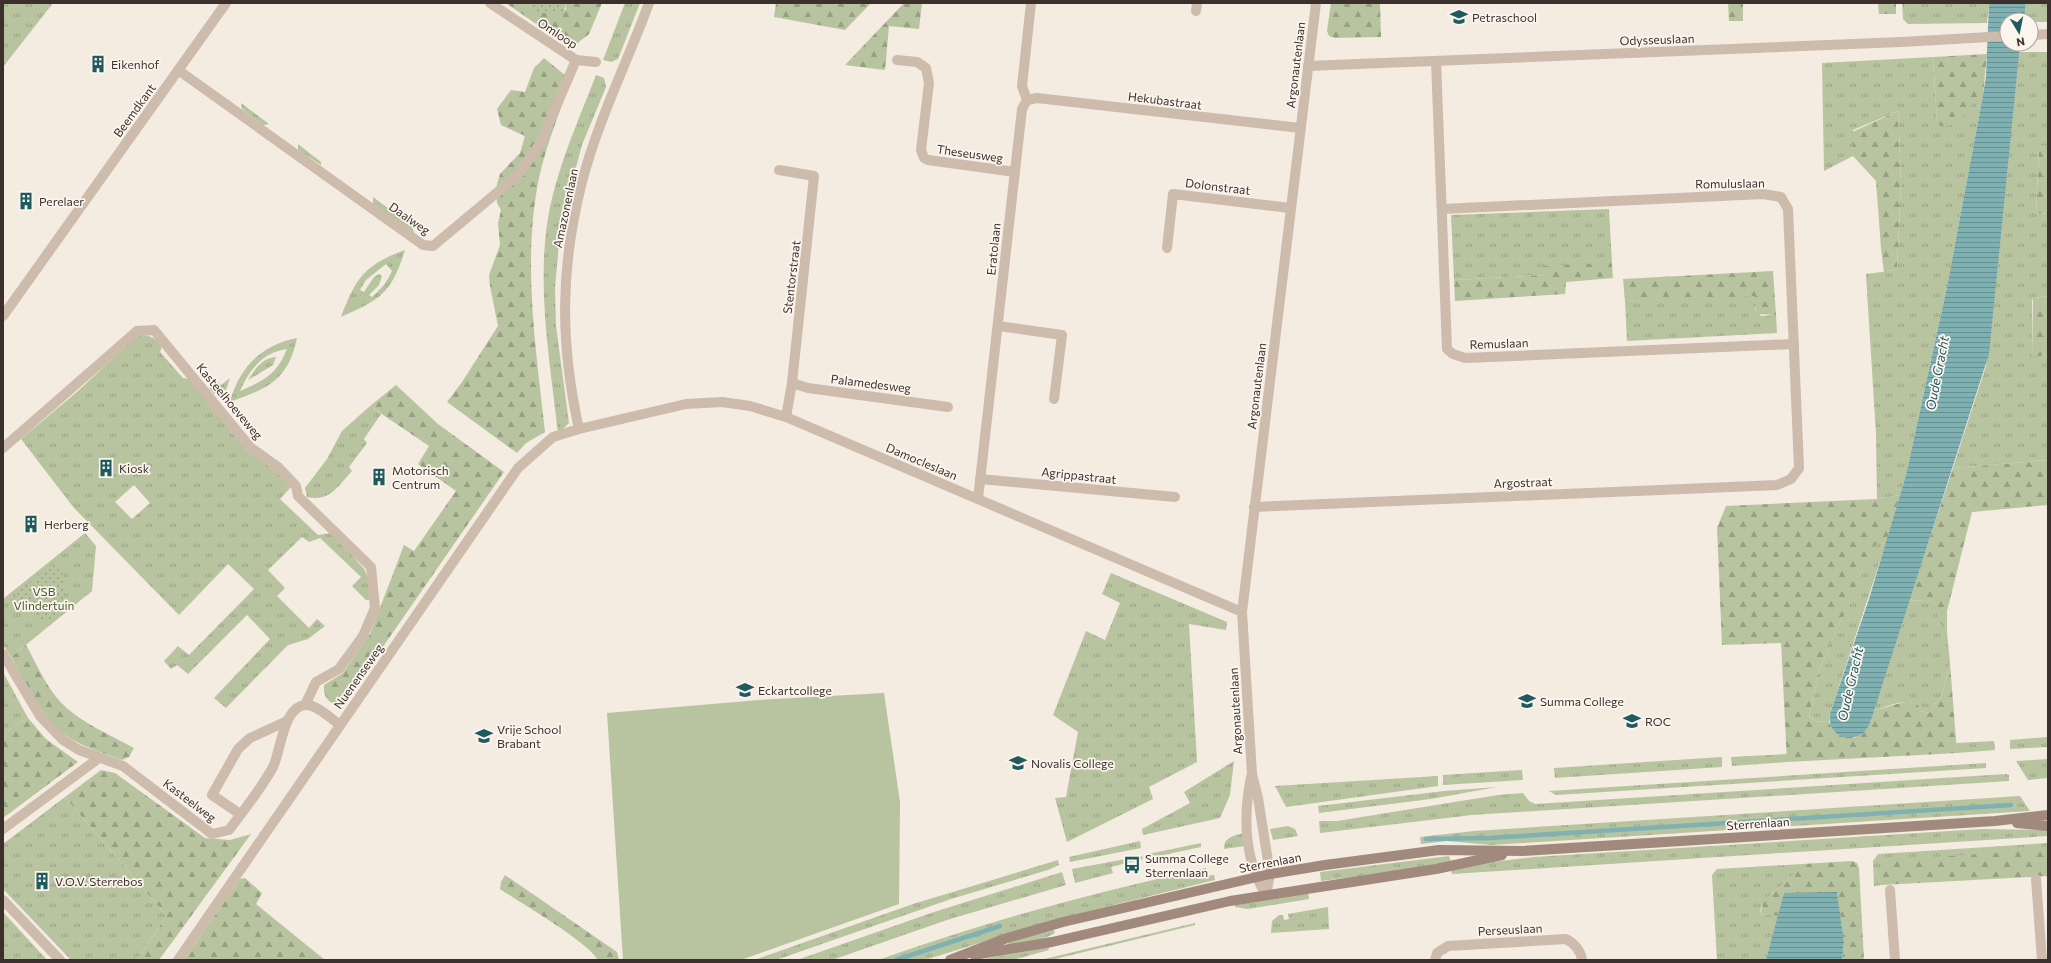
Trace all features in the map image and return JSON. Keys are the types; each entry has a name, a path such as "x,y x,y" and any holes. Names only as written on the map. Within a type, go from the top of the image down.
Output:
{"main road":[{"name":"Sterrenlaan","path":"950,960 1007,938 1063,922 1255,877 1325,865 1439,850 1522,851 1995,821 2048,815"},
{"name":"Sterrenlaan","path":"1995,821 2048,826"},
{"name":"Sterrenlaan","path":"961,956 1045,944 1213,904 1436,869 1522,851"}],"street":[{"name":"Beemdkant","path":"3,316 226,3"},
{"name":"Omloop","path":"490,3 576,60 596,62"},
{"name":"Amazonenlaan","path":"579,429 570,389 564,324 566,262 582,182 611,97 649,3"},
{"path":"1027,100 1022,86 1032,3"},
{"name":"Argonautenlaan","path":"1266,895 1270,874 1258,798 1252,774 1242,612 1316,3"},
{"name":"Odysseuslaan","path":"1308,66 1901,42 1999,36"},
{"name":"Daalweg","path":"178,70 423,245 433,246 518,175 540,144 576,60"},
{"name":"Theseusweg","path":"897,60 917,62 926,68 929,83 921,150 924,158 928,160 1015,172"},
{"name":"Remuslaan","path":"1436,61 1447,349 1453,354 1465,358 1794,344"},
{"name":"Hekubastraat","path":"1027,100 1036,98 1300,128"},
{"name":"Eratolaan","path":"978,499 1022,109 1027,100"},
{"name":"Stentorstraat","path":"780,170 814,176 792,383 786,417"},
{"name":"Dolonstraat","path":"1167,248 1173,194 1290,208"},
{"name":"Romuluslaan","path":"1442,209 1763,194 1780,197 1788,209 1799,468 1791,479"},
{"path":"998,326 1062,335 1054,399"},
{"name":"Kasteelhoeveweg","path":"5,442 137,331 154,330 250,447 278,467 296,486 298,496 371,567 376,608 363,636 339,669 316,682 305,705"},
{"name":"Palamedesweg","path":"792,383 808,388 948,407"},
{"name":"Damocleslaan","path":"579,429 686,404 722,402 750,406 786,417 1242,612"},
{"name":"Nuenenseweg","path":"178,960 518,468 553,437 579,429"},
{"name":"Agrippastraat","path":"980,479 1175,497"},
{"name":"Argostraat","path":"1254,507 1777,485 1791,479"},
{"name":"Kasteelweg","path":"3,654 40,716 63,740 79,750 123,766 212,834 229,830 273,766 287,721 294,710 305,705"},
{"path":"305,705 314,707 340,726"},
{"path":"240,814 212,795 238,749 250,738 287,721"},
{"path":"3,829 99,758"},
{"name":"Argonautenlaan","path":"1252,774 1246,812 1250,853 1255,877 1266,895"},
{"path":"2036,879 2042,960"},
{"path":"1890,890 1895,960"},
{"path":"3,900 60,960"},
{"name":"Perseuslaan","path":"1435,960 1437,953 1448,946 1566,939 1573,943 1581,955 1582,960"}],"green space":[{"path":"3,3 53,3 3,67"},
{"path":"506,3 530,3 531,13 566,10 566,3 602,3 589,34 571,48"},
{"path":"530,3 566,3 564,13 531,13"},
{"path":"625,3 640,3 618,59 611,62 603,60"},
{"path":"776,3 871,3 845,30 774,17"},
{"path":"904,3 922,3 919,29 889,26 885,70 845,65"},
{"path":"1331,3 1380,3 1381,37 1335,38 1329,36 1327,31"},
{"path":"1728,3 1743,3 1743,21 1729,21"},
{"path":"1878,3 1896,3 1896,14 1879,14"},
{"path":"1902,3 1989,3 1987,23 1908,24 1903,19"},
{"path":"2026,3 2048,3 2048,22 2039,22 2039,12 2025,12"},
{"path":"2018,52 2048,52 2048,146 2039,147 2036,214 2048,213 2048,296 2033,298 2032,301 2032,356 2048,355 2048,460 1953,468 1986,366"},
{"path":"1987,54 1983,95 1972,104 1954,124 1940,126 1937,122 1933,57"},
{"path":"1933,57 1937,122 1966,111 1974,100 1983,95 1947,287 1906,475 1900,495 1877,499 1876,434 1866,274 1897,270 1901,180 1898,111 1853,130 1853,156 1824,171 1822,63"},
{"path":"544,58 571,80 549,141 539,178 534,209 531,273 532,305 545,432 526,443 517,453 447,402 462,382 498,326 489,275 500,245 498,223 501,210 497,203 496,188 500,174 520,153 525,136 501,125 497,109 511,90 525,92 534,68"},
{"path":"596,75 604,78 606,87 582,145 564,212 559,243 555,287 556,326 569,423 558,434 545,320 544,263 546,235 550,207 559,173 570,140"},
{"path":"241,103 269,124 263,125 242,109"},
{"path":"1898,111 1901,180 1897,270 1884,272 1876,181 1853,156 1852,132"},
{"path":"298,144 321,162 321,165 298,150"},
{"path":"2048,146 2048,213 2036,214 2039,147"},
{"path":"373,197 412,226 414,233 373,204"},
{"path":"1609,209 1612,264 1542,275 1454,280 1451,215"},
{"path":"405,250 400,265 389,286 383,293 366,305 341,317 352,292 363,274 380,261","holes":["386,264 392,271 384,285 372,297 369,295 379,285 382,276 379,274 374,277 364,292 360,290 366,280"]},
{"path":"1612,264 1613,278 1566,282 1565,294 1455,301 1454,280 1542,275 1544,266"},
{"path":"1773,271 1776,315 1756,314 1754,296 1625,301 1623,279"},
{"path":"1755,296 1755,310 1761,316 1776,315 1777,333 1627,341 1625,301"},
{"path":"2048,296 2048,355 2032,357 2033,298"},
{"path":"138,335 146,335 157,340 162,346 160,352 183,378 189,379 246,450 274,470 291,487 280,499 318,535 332,533 365,570 369,583 369,600 366,600 352,586 361,577 320,538 309,542 302,537 268,570 285,588 277,596 309,628 317,619 325,626 308,639 288,645 226,708 214,698 270,639 247,615 188,674 177,665 171,669 164,661 178,646 189,655 254,589 228,564 179,615 74,508 21,439 78,391","holes":["134,485 150,503 132,519 115,502"]},
{"path":"297,338 288,364 282,373 266,387 230,402 239,379 253,360 262,352 284,341","holes":["287,349 283,358 269,376 240,391 252,369 264,358 278,351"]},
{"path":"276,357 273,365 248,380 256,368 263,362 267,359"},
{"path":"230,378 226,390 219,390 214,394 209,388 218,382 221,385"},
{"path":"396,385 438,424 504,472 344,703 335,704 326,698 324,685 343,673 370,634 404,545 414,551 456,491 418,464 429,446 370,406"},
{"path":"370,406 381,414 364,439 367,443 349,467 352,471 337,488 327,495 315,498 307,497 305,488 327,459 342,431"},
{"path":"2048,460 2048,505 1972,512 1947,611 1947,632 1939,620 1934,603 1928,601 1909,600 1953,468"},
{"path":"1900,495 1886,543 1874,545 1820,668 1809,716 1815,721 1829,722 1833,729 1839,734 1855,738 1870,723 1873,711 1907,701 1918,705 1921,711 1929,713 1942,695 1950,663 1957,753 1787,762 1781,643 1722,645 1717,528 1726,506 1877,499"},
{"path":"85,533 96,546 92,591 11,657 3,645 3,599"},
{"path":"1886,543 1830,714 1829,722 1815,721 1809,716 1820,668 1874,544"},
{"name":"VSB Vlindertuin","path":"57,561 65,580 63,612 53,619 40,621 22,606 15,594"},
{"path":"1111,573 1227,622 1226,630 1189,624 1197,762 1149,787 1153,799 1067,842 1055,798 1066,797 1078,732 1053,715 1086,631 1105,640 1120,603 1102,594"},
{"path":"1909,600 1928,601 1934,603 1947,632 1950,663 1942,695 1929,713 1921,711 1912,703 1906,702 1892,704 1873,711"},
{"path":"26,645 44,679 57,698 74,714 83,720 134,748 129,757 122,760 95,750 68,737 59,730 43,712 11,657"},
{"path":"3,672 28,718 3,734"},
{"path":"884,693 900,802 899,904 741,960 623,960 607,713 759,700"},
{"path":"28,718 46,739 78,762 3,818 3,734"},
{"path":"2048,737 2048,747 2010,749 2010,740"},
{"path":"1994,741 1995,750 1957,753 1956,743"},
{"path":"1787,754 1787,762 1732,766 1731,757"},
{"path":"1722,757 1722,767 1555,778 1554,768"},
{"path":"2048,759 2048,778 2028,780 2016,761"},
{"path":"1234,761 1230,795 1220,818 1143,835 1142,829 1190,803 1184,792"},
{"path":"1986,763 1986,768 1556,795 1549,791"},
{"path":"101,770 115,773 205,838 230,840 251,834 159,960 137,960 165,918 165,914 65,797"},
{"path":"1522,770 1523,780 1443,785 1443,775"},
{"path":"2009,775 2009,781 1472,815 1320,833 1319,821 1337,821 1498,795 1523,793 1529,801 1535,804"},
{"path":"1438,776 1438,786 1286,807 1275,786"},
{"path":"1497,787 1431,799 1319,813 1318,806 1444,791"},
{"path":"2020,796 2030,811 1491,845 1447,841 1421,844 1420,837 1474,831"},
{"path":"65,797 165,914 165,918 137,960 71,960 3,889 3,844"},
{"path":"1288,826 1295,829 1298,836 1273,840 1270,829"},
{"path":"1982,829 2048,830 2048,836 1452,874 1451,870 1491,862 1534,857"},
{"path":"1244,833 1245,846 1224,849 1227,839"},
{"path":"1140,841 1141,848 1070,862 1069,857"},
{"path":"1201,843 1201,847 1149,858 1148,854"},
{"path":"2048,843 2048,851 1876,870 1881,885 1874,886 1873,861 1878,854"},
{"path":"2040,850 2048,851 2048,876 1881,885 1876,870 1901,859"},
{"path":"1142,856 1143,859 1111,867 1113,873 1075,883 1072,869"},
{"path":"1449,856 1451,862 1423,868 1321,881 1320,872"},
{"path":"1058,860 1059,865 1048,870 951,899 776,960 754,960 913,904"},
{"path":"1852,861 1857,863 1859,868 1864,960 1842,960 1844,942 1837,893 1784,893 1779,916 1760,914 1764,900 1787,881 1802,864"},
{"path":"1802,864 1787,881 1766,900 1761,909 1760,914 1779,916 1766,960 1717,960 1712,875 1717,869"},
{"path":"1206,868 1207,876 1214,875 1215,880 1057,919 925,960 878,960 959,933 1040,909 1123,887"},
{"path":"1062,872 1066,885 947,920 832,960 797,960 934,912"},
{"path":"505,875 617,952 619,960 598,960 581,943 568,933 500,889 501,882"},
{"path":"245,878 262,893 256,904 325,960 184,960 240,879"},
{"path":"1308,891 1309,899 1248,909 1235,907 1235,904"},
{"path":"1328,907 1329,929 1271,933 1272,921 1279,915 1283,915 1284,920 1289,919 1288,914"},
{"path":"3,912 47,960 3,960"},
{"path":"1195,923 1195,925 1051,960 1040,960"},
{"path":"1053,929 1055,933 1037,942 1009,947 1008,942"},
{"path":"1048,947 1049,950 1012,960 979,960"}],"water":[{"name":"Oude Gracht","path":"1989,3 2026,3 2025,12 1999,12 1999,52 2019,52 1989,354 1870,723 1865,731 1858,736 1851,738 1844,737 1833,729 1830,722 1830,714 1869,599 1906,475 1947,287 1986,76"},
{"path":"1837,892 1844,942 1842,960 1766,960 1784,893"}],"waterway":[{"path":"1426,839 1490,838 2011,805"},
{"path":"896,960 1000,926"}],"place":[{"name":"Petraschool","path":"1459,17"},
{"name":"Eikenhof","path":"98,64"},
{"name":"Perelaer","path":"26,201"},
{"name":"Kiosk","path":"106,468"},
{"name":"Motorisch Centrum","path":"379,477"},
{"name":"Herberg","path":"31,524"},
{"name":"Eckartcollege","path":"745,690"},
{"name":"Summa College","path":"1527,701"},
{"name":"ROC","path":"1632,721"},
{"name":"Vrije School Brabant","path":"484,736"},
{"name":"Novalis College","path":"1018,763"},
{"name":"Summa College Sterrenlaan","path":"1132,865"},
{"name":"V.O.V. Sterrebos","path":"42,881"}]}
